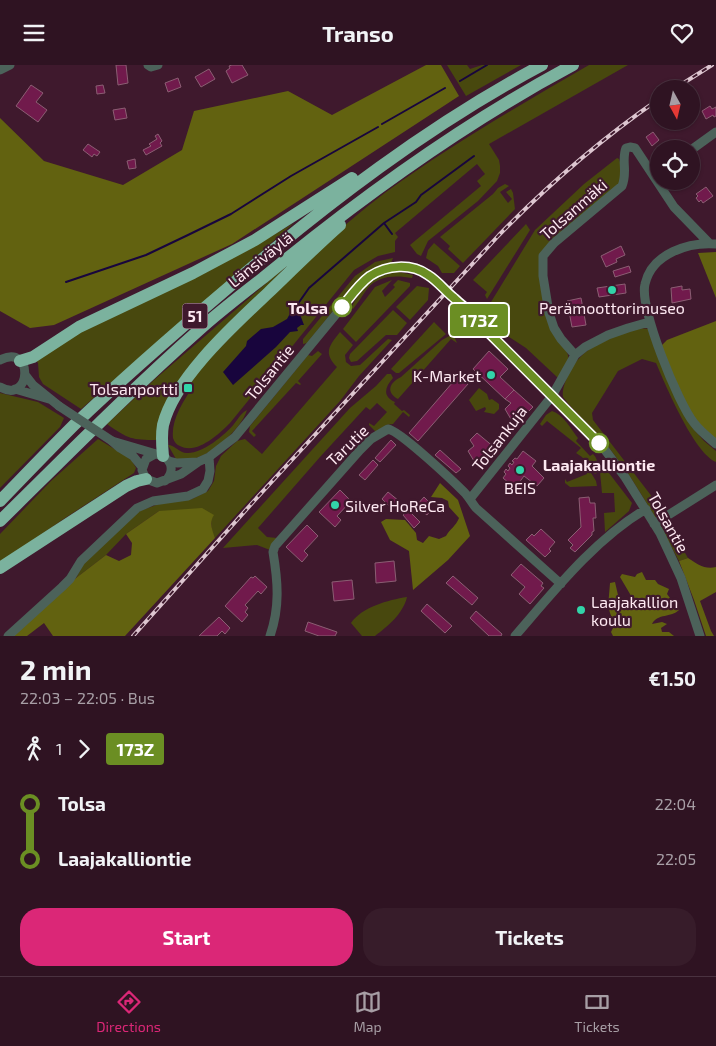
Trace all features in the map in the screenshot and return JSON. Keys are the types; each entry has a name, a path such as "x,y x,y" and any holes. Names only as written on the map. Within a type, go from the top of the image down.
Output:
{"highway":[{"name":"Länsiväylä","path":"0,501 74,425 190,320 271,251 405,149 482,100 542,65"},
{"name":"Länsiväylä","path":"0,521 87,435 198,331 304,243 453,135 527,90 573,65"},
{"path":"20,361 33,357 79,327 193,273 255,240 358,175 405,149"},
{"path":"162,457 162,435 168,413 177,396 203,358 301,262 390,179"},
{"path":"0,568 126,486 137,481 144,473"}],"street":[{"path":"0,70 10,65"},
{"path":"148,65 151,67 158,65"},
{"path":"700,143 716,132"},
{"name":"Tolsanmäki","path":"575,355 554,328 549,313 543,276 543,256 554,243 622,186 626,172 624,155 626,148 635,148 650,165"},
{"name":"Tolsanmäki","path":"665,190 674,207 713,244"},
{"path":"713,244 690,244 668,255 656,265 649,273 645,283 645,303 649,322 685,409 693,423 716,445"},
{"name":"Tolsantie","path":"164,481 209,457 241,431 361,284 370,276 393,267 418,270 429,276 476,316 483,327 605,450 625,477 654,524 681,579 700,636"},
{"path":"575,355 585,347 608,335 649,322"},
{"path":"0,349 3,358 16,358 26,370 24,381 15,389"},
{"name":"Tolsankuja","path":"470,499 552,396 575,355"},
{"path":"26,376 49,399 133,456 144,473 157,483 164,481 171,473 172,468 162,457 146,459 144,473"},
{"path":"0,387 9,390 15,389 49,399"},
{"name":"Tarutie","path":"270,636 277,609 278,595 274,546 371,439 388,429 392,429 424,456 470,499 476,509 561,584"},
{"name":"Tolsantie","path":"112,441 177,463 198,462"},
{"path":"8,636 62,587 70,579 81,561 137,509 152,501 188,496 203,489 208,481 210,471 209,457"},
{"path":"654,524 716,485"},
{"path":"516,636 561,584 597,547 646,509"}],"shaded area":[{"path":"426,65 441,65 459,96 232,244 54,325 30,328 0,311 0,118 44,161 123,185 182,150 194,111 288,91 332,115"},
{"path":"447,65 467,65 470,69 482,65 521,65 466,96"},
{"path":"589,65 628,65 489,144 499,160 500,173 497,181 478,201 428,241 421,256 410,245 481,186 477,181 485,174 477,164 395,233 398,237 395,241 395,252 378,256 354,270 225,428 200,446 187,448 176,443 173,438 173,431 176,418 192,388 191,383 199,369 290,277 337,233 386,192 435,158"},
{"path":"617,158 622,169 620,185 541,254 545,296 569,361 560,378 526,348 503,333 484,311 535,230 584,184"},
{"path":"505,184 509,186 500,192 508,203 512,199 506,192 511,189 515,209 463,263 448,249 450,246 440,237"},
{"path":"294,223 81,409 43,384 39,377 36,360 85,329 246,251"},
{"path":"526,224 530,230 487,299 485,295 487,292 473,280"},
{"path":"434,243 460,266 454,273 442,273 438,266 426,258 428,250"},
{"path":"716,252 716,298 698,253"},
{"path":"393,258 391,263 376,267 358,280 307,343 303,344 303,339 355,276 375,262"},
{"path":"291,262 193,362 157,440 130,438 107,424 154,380"},
{"path":"391,272 413,275 412,278 394,276 376,281 371,284 353,309 351,308 366,285 376,278"},
{"path":"392,280 382,291 385,297 395,287 393,285 398,280 410,283 410,286 356,342 343,329 375,287"},
{"path":"417,286 429,288 428,300 410,320 396,307"},
{"path":"293,308 298,309 304,325 297,328 298,331 290,332 233,385 223,372 246,346 247,341 261,329 273,327 287,319"},
{"path":"393,310 407,323 397,335 386,335 357,361 351,362 350,354"},
{"path":"716,321 716,441 699,426 685,403 661,346 667,340"},
{"path":"434,322 446,334 399,373 391,369"},
{"path":"640,328 649,329 691,426 716,451 716,462 699,446 690,433 656,363 642,359 618,371 592,413 593,420 653,498 688,558 679,561 623,466 600,437 563,397 563,389 568,375 581,357 608,339"},
{"path":"340,332 353,345 345,355 346,362 351,366 360,365 388,339 392,340 359,376 340,401 215,538 212,532 211,519 159,511 126,534 106,555 76,578 86,559 137,512 159,504 192,499 208,491 214,481 216,466 221,456 237,441 245,439 262,454 337,367 330,358 329,349"},
{"path":"453,334 457,343 451,339 398,399 391,393 390,390 394,382 442,340"},
{"path":"318,351 322,354 298,381 301,384 296,383 252,431 256,435 254,437 249,432 250,426 308,355 312,356"},
{"path":"387,374 391,374 393,378 386,391 388,397 402,411 404,410 410,415 409,417 403,412 393,424 386,425 376,432 369,423 374,426 387,412 377,403 370,410 366,407 258,528 267,537 277,538 270,550 257,545 223,548 350,408"},
{"path":"479,388 487,394 489,400 492,399 499,404 499,409 494,414 484,412 485,407 476,411 469,400"},
{"path":"0,393 38,402 64,418 60,427 0,488"},
{"path":"247,410 238,426 223,442 196,458 188,460 176,459 168,445 185,453 200,450 213,443 225,433 241,414"},
{"path":"552,411 560,415 566,422 578,438 576,441 590,456 593,454 595,456 598,463 597,473 595,474 582,457 576,453 581,448 547,421 542,426 540,424 546,415"},
{"path":"98,439 132,461 136,468 134,473 0,563 0,534 51,481"},
{"path":"602,464 632,503 629,511 605,532 604,513 615,512 614,493 602,493 600,472"},
{"path":"588,468 597,486 570,487 565,483 565,479 567,482 587,474 585,469"},
{"path":"440,483 458,500 470,536 448,560 413,590 409,551 390,540 381,522 386,519 405,520 416,533 417,540 423,543 429,536 439,539 446,536 459,518 449,507 448,501 442,498 431,497"},
{"path":"202,508 214,515 211,523 215,538 125,636 53,636 44,623 27,636 13,636 76,578 106,555 119,561 131,555 132,543 126,534 159,511"},
{"path":"688,558 705,567 716,567 716,592 700,601 714,636 706,636 679,561"},
{"path":"642,572 646,580 655,580 658,584 669,589 667,594 679,610 658,618 652,624 662,622 667,624 661,628 662,632 669,632 674,636 613,636 611,632 618,625 609,611 610,583 615,582 618,595 624,602 632,602 630,594 620,577 622,574 635,577"},
{"path":"407,597 399,614 375,636 362,636 351,623 362,613 384,602"}],"building":[{"path":"116,65 126,65 128,83 118,85"},
{"path":"232,65 242,65 248,75 232,83 226,71"},
{"path":"209,69 215,79 201,87 195,77"},
{"path":"178,78 181,87 168,92 165,83"},
{"path":"31,85 43,93 36,102 47,110 38,122 16,106"},
{"path":"103,85 105,93 97,94 96,86"},
{"path":"710,106 712,109 716,107 716,116 714,117 713,115 706,119 702,111"},
{"path":"125,108 127,118 115,120 113,110"},
{"path":"653,132 659,140 650,140 650,143 646,137"},
{"path":"158,134 162,141 160,143 162,146 146,155 143,150 151,146 149,144 157,139 155,136"},
{"path":"88,144 100,152 97,156 94,154 92,157 83,150"},
{"path":"135,159 136,168 129,169 127,161"},
{"path":"706,187 713,196 703,203 701,200 699,202 696,194"},
{"path":"621,246 625,255 616,259 617,262 606,267 601,256"},
{"path":"629,266 631,272 615,277 613,271"},
{"path":"625,284 626,293 599,297 597,288"},
{"path":"682,286 682,290 690,289 691,299 672,303 671,288"},
{"path":"581,298 586,325 572,327 567,301"},
{"name":"K-Market","path":"489,351 508,369 500,377 514,390 505,399 473,369"},
{"path":"459,375 468,384 418,441 409,433"},
{"path":"514,390 533,407 516,424 505,409 511,403 505,399"},
{"path":"477,433 495,448 480,466 474,461 468,451 474,446 470,440"},
{"path":"391,440 396,445 380,462 375,458"},
{"path":"440,450 461,469 456,473 435,455"},
{"path":"523,451 536,461 532,466 544,478 537,486 524,476 515,488 512,489 509,487 510,484 503,478 506,474 504,472 506,469 508,471 510,463 512,465 514,462 512,461 515,458 517,459"},
{"path":"373,460 378,465 365,480 359,475"},
{"path":"340,490 351,501 337,516 341,520 335,527 319,512"},
{"path":"388,492 399,501 392,509 382,499"},
{"path":"424,497 431,504 428,507 431,510 427,515 416,506"},
{"path":"589,497 590,503 595,503 596,518 593,518 594,531 575,552 570,548 573,545 568,540 581,527 579,498"},
{"path":"408,510 420,522 414,528 403,515"},
{"path":"307,525 318,536 304,551 308,555 302,562 286,547"},
{"path":"541,529 555,542 549,549 551,551 545,557 526,540 532,534 534,536"},
{"path":"394,561 396,581 376,583 375,563"},
{"path":"521,564 543,583 541,586 544,588 530,604 519,594 525,587 511,575"},
{"path":"255,576 267,587 261,594 258,591 245,605 248,608 245,612 248,615 242,622 225,606 251,577"},
{"path":"453,576 478,598 472,605 446,583"},
{"path":"352,580 354,599 334,601 332,582"},
{"path":"427,604 452,626 445,633 421,611"},
{"path":"476,611 502,634 501,636 489,636 470,618"},
{"path":"219,617 230,628 225,634 222,631 217,636 199,636"},
{"path":"308,622 337,632 335,636 319,636 305,631"}],"waterway":[{"path":"460,81 487,65"},
{"path":"382,124 445,88"},
{"path":"66,282 146,255 231,214 291,176 378,127"},
{"path":"295,308 309,288 384,223 416,202 421,195 474,156"},
{"path":"384,223 392,234"}],"railway":[{"path":"688,80 712,65"},
{"path":"133,636 254,501 499,235 576,163 616,130 650,105"}],"bus line":[{"name":"173Z","path":"342,307 361,284 370,276 380,271 398,267 424,272 476,316 483,327 599,443"}],"place":[{"name":"Perämoottorimuseo","path":"612,290"},
{"name":"Tolsa","path":"342,307"},
{"name":"K-Market","path":"491,375"},
{"name":"Tolsanportti","path":"188,388"},
{"name":"Laajakalliontie","path":"599,443"},
{"name":"BEIS","path":"520,470"},
{"name":"Silver HoReCa","path":"335,505"},
{"name":"Laajakallion koulu","path":"581,610"}]}
